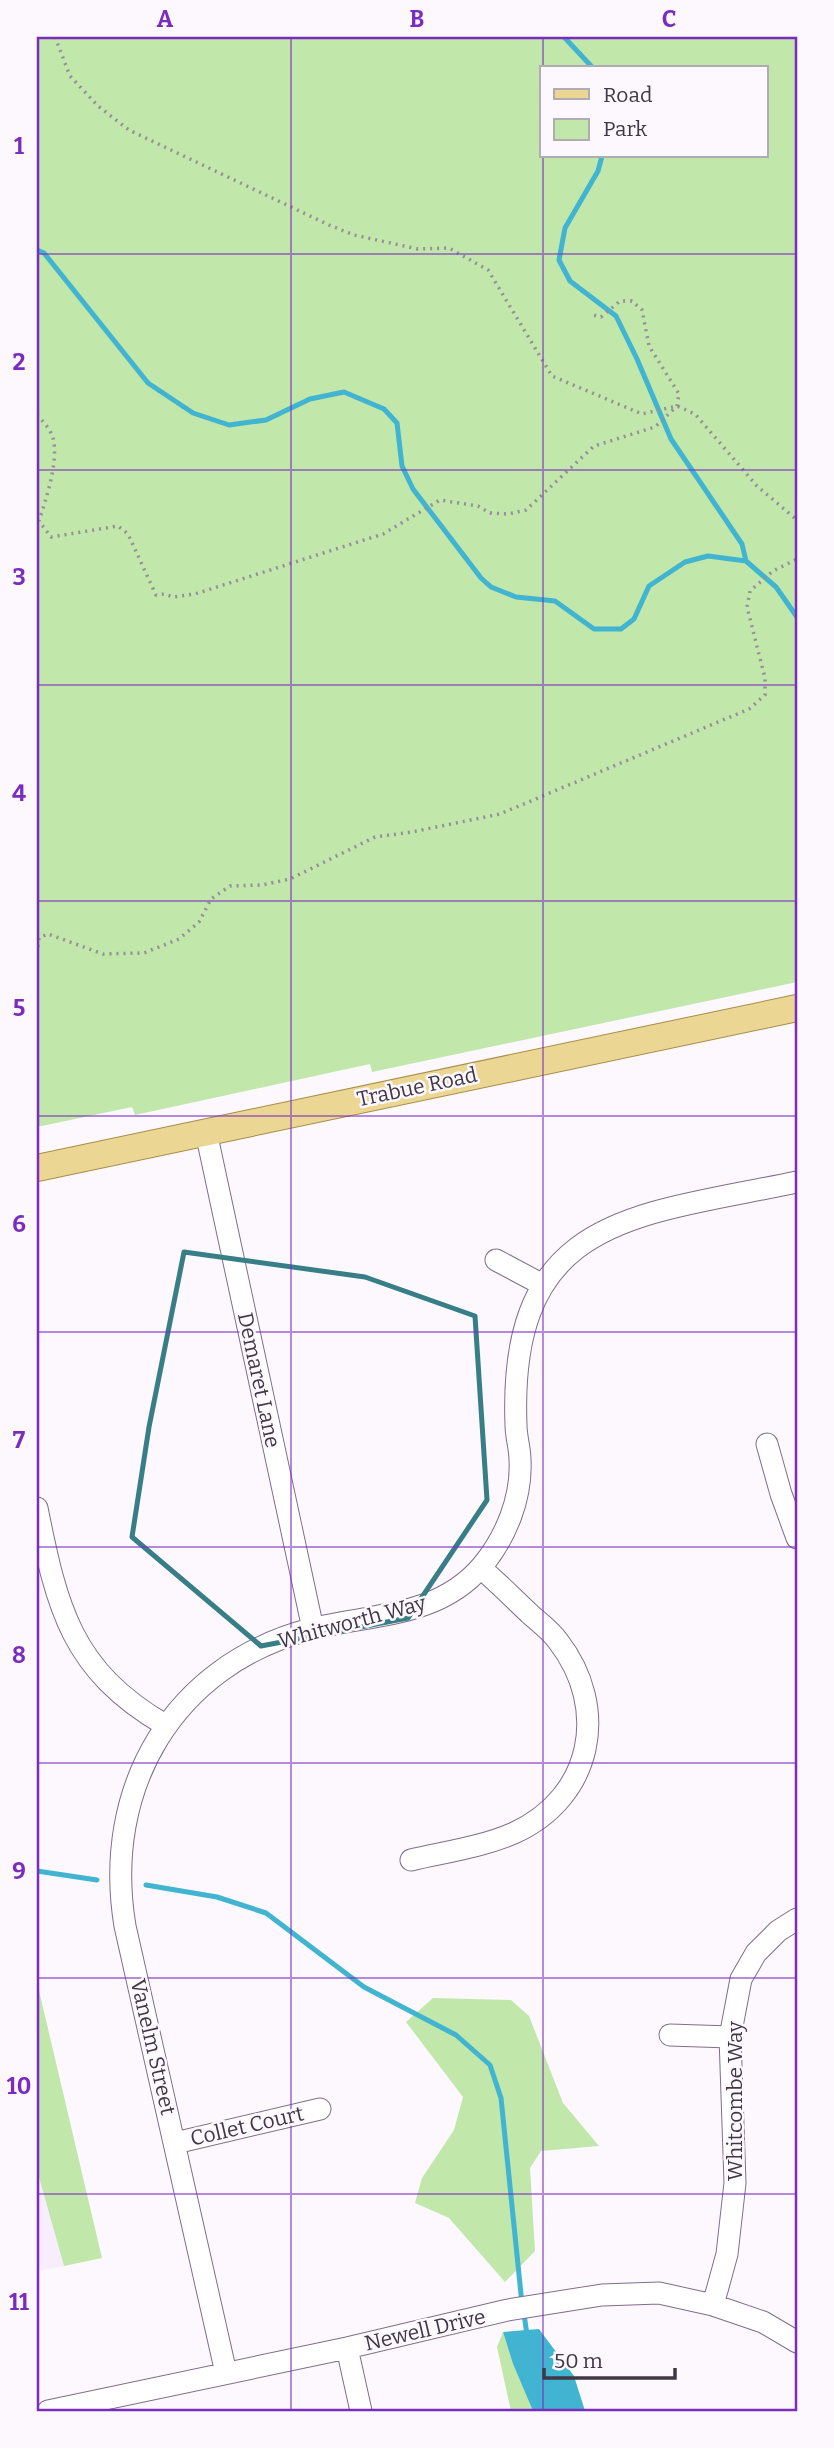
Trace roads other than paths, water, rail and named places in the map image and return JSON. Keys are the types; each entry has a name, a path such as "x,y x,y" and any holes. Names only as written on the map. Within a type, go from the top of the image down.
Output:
{"main road":[{"name":"Trabue Road","path":"37,1168 797,1008"}],"street":[{"name":"Demaret Lane","path":"205,1132 313,1629"},
{"name":"Whitworth Way","path":"165,1725 207,1681 261,1648 313,1629 409,1611 433,1602 481,1568 515,1508 520,1460 516,1428 517,1360 527,1317 543,1285 568,1253 618,1223 643,1214 797,1182"},
{"path":"496,1261 543,1285"},
{"path":"767,1444 797,1538"},
{"path":"37,1508 51,1579 64,1616 84,1653 109,1685 139,1710 165,1725"},
{"path":"411,1860 496,1840 534,1822 551,1810 565,1794 584,1757 588,1718 581,1679 558,1640 481,1568"},
{"name":"Vanelm Street","path":"165,1725 139,1776 131,1801 120,1890 125,1926 226,2373"},
{"name":"Whitcombe Way","path":"713,2305 727,2254 735,2183 730,2037 741,1979 756,1953 778,1931 797,1919"},
{"path":"670,2035 730,2037"},
{"name":"Collet Court","path":"175,2143 320,2109"},
{"name":"Newell Drive","path":"48,2411 347,2348 508,2310 602,2295 659,2293 713,2305 763,2322 797,2342"},
{"path":"347,2348 361,2411"}],"water":[{"path":"539,2329 574,2376 585,2411 533,2411 503,2332"}],"waterway":[{"path":"564,37 591,66"},
{"path":"601,158 598,171 565,228 559,260 570,281 616,316 671,439 742,544 746,561"},
{"path":"37,250 44,253 148,383 193,413 229,425 266,420 310,399 344,392 384,409 397,423 402,466 413,489 481,578 491,587 516,597 555,601 594,629 621,629 634,619 649,586 685,562 708,556 746,561 776,587 797,617"},
{"path":"37,1871 97,1880"},
{"path":"146,1885 217,1897 266,1913 364,1987 456,2035 490,2065 501,2098 522,2304"},
{"path":"524,2314 527,2335"}]}
